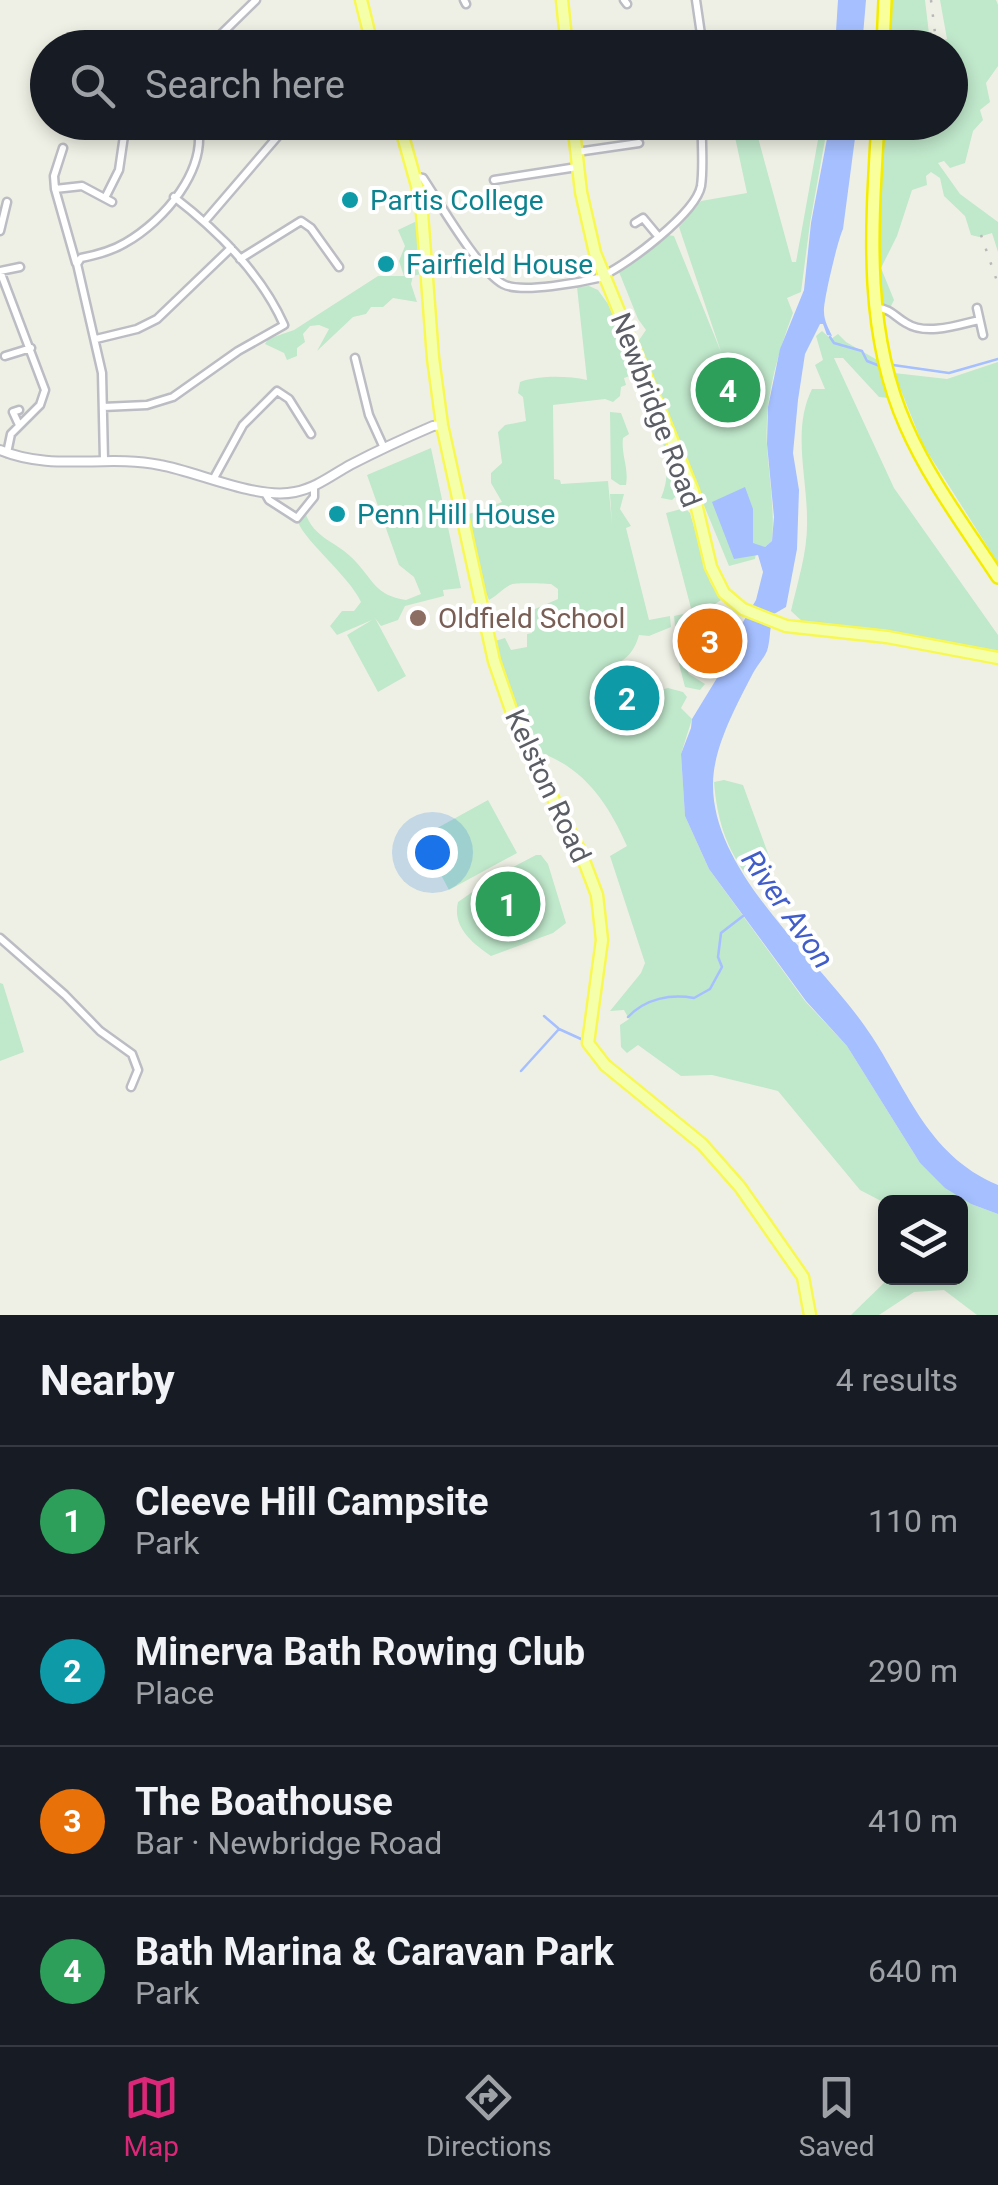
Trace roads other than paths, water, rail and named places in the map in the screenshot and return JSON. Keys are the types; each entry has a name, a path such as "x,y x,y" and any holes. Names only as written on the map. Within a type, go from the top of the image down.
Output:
{"highway":[{"path":"884,30 885,0"},
{"path":"877,140 870,250 884,356 895,399 918,451 998,576"}],"main road":[{"path":"361,0 368,30"},
{"path":"562,0 565,30"},
{"name":"Kelston Road","path":"405,140 423,215 430,332 442,425 501,683 526,748 581,853 597,895 602,940 588,1043 605,1065 702,1144 740,1188 803,1277 810,1315"},
{"name":"Newbridge Road","path":"575,140 589,230 603,276 693,492 716,579 728,597 775,623 887,637 998,658"}],"street":[{"path":"225,30 256,0"},
{"path":"696,0 700,30"},
{"path":"55,189 82,186 108,200 119,170 123,140"},
{"path":"77,264 81,258 113,249 140,233 174,197 198,157 200,140"},
{"path":"205,221 275,140"},
{"path":"416,177 423,178 460,236 502,284 560,284 603,276 682,215 700,191 701,140"},
{"path":"576,152 638,143"},
{"path":"63,148 54,176 55,189 96,339 102,373 104,460"},
{"path":"494,180 578,167"},
{"path":"103,407 146,405 173,398 238,351 283,327 284,322 231,248 174,197"},
{"path":"0,231 8,202"},
{"path":"635,223 642,215 658,236"},
{"path":"240,259 301,221 311,228 335,266"},
{"path":"96,339 137,329 157,319 231,248"},
{"path":"20,267 0,271 3,292 31,348 45,390 40,405 11,434 4,452 54,463 104,460 158,464 265,492 288,494 314,486 384,448 442,425"},
{"path":"877,308 890,310 909,326 924,329 979,320"},
{"path":"977,308 983,335"},
{"path":"5,356 31,348"},
{"path":"355,356 369,416 384,448"},
{"path":"214,478 243,426 277,391 289,399 310,434"},
{"path":"18,425 13,412 20,410"},
{"path":"265,492 268,500 296,518 314,498 314,486"},
{"path":"0,938 100,1031 132,1054 138,1070 131,1086"}],"water":[{"path":"838,0 866,0 863,30 836,30"},
{"path":"827,140 855,140 843,229 824,306 832,336 820,324 805,354 798,400 793,453 799,490 797,549 786,607 774,614 767,651 738,702 721,743 713,784 717,817 729,849 748,881 864,1025 934,1137 973,1172 998,1185 998,1214 968,1202 968,1195 956,1195 945,1188 920,1163 847,1046 806,1001 709,869 685,816 681,754 692,719 728,660 736,634 756,600 763,572 758,555 734,559 712,502 745,487 753,509 753,543 765,547 772,541 768,407 780,349 804,290 811,223"}],"waterway":[{"path":"830,337 834,343 862,351 867,361 880,366"},
{"path":"893,365 949,373 998,359"},
{"path":"628,1017 651,1002 668,997 694,998 710,989 722,967 718,957 721,933 743,916"},
{"path":"544,1016 558,1028"},
{"path":"521,1071 559,1029 581,1039"}],"railway":[{"path":"931,0 935,30"},
{"path":"981,235 998,284"}],"place":[{"name":"Partis College","path":"350,200"},
{"name":"Fairfield House","path":"386,264"},
{"name":"Bath Marina & Caravan Park","path":"728,390"},
{"name":"Penn Hill House","path":"337,514"},
{"name":"Oldfield School","path":"418,618"},
{"name":"The Boathouse","path":"710,641"},
{"name":"Minerva Bath Rowing Club","path":"627,698"},
{"name":"Cleeve Hill Campsite","path":"508,904"}],"water label":[{"name":"River Avon","path":"788,909"}]}
